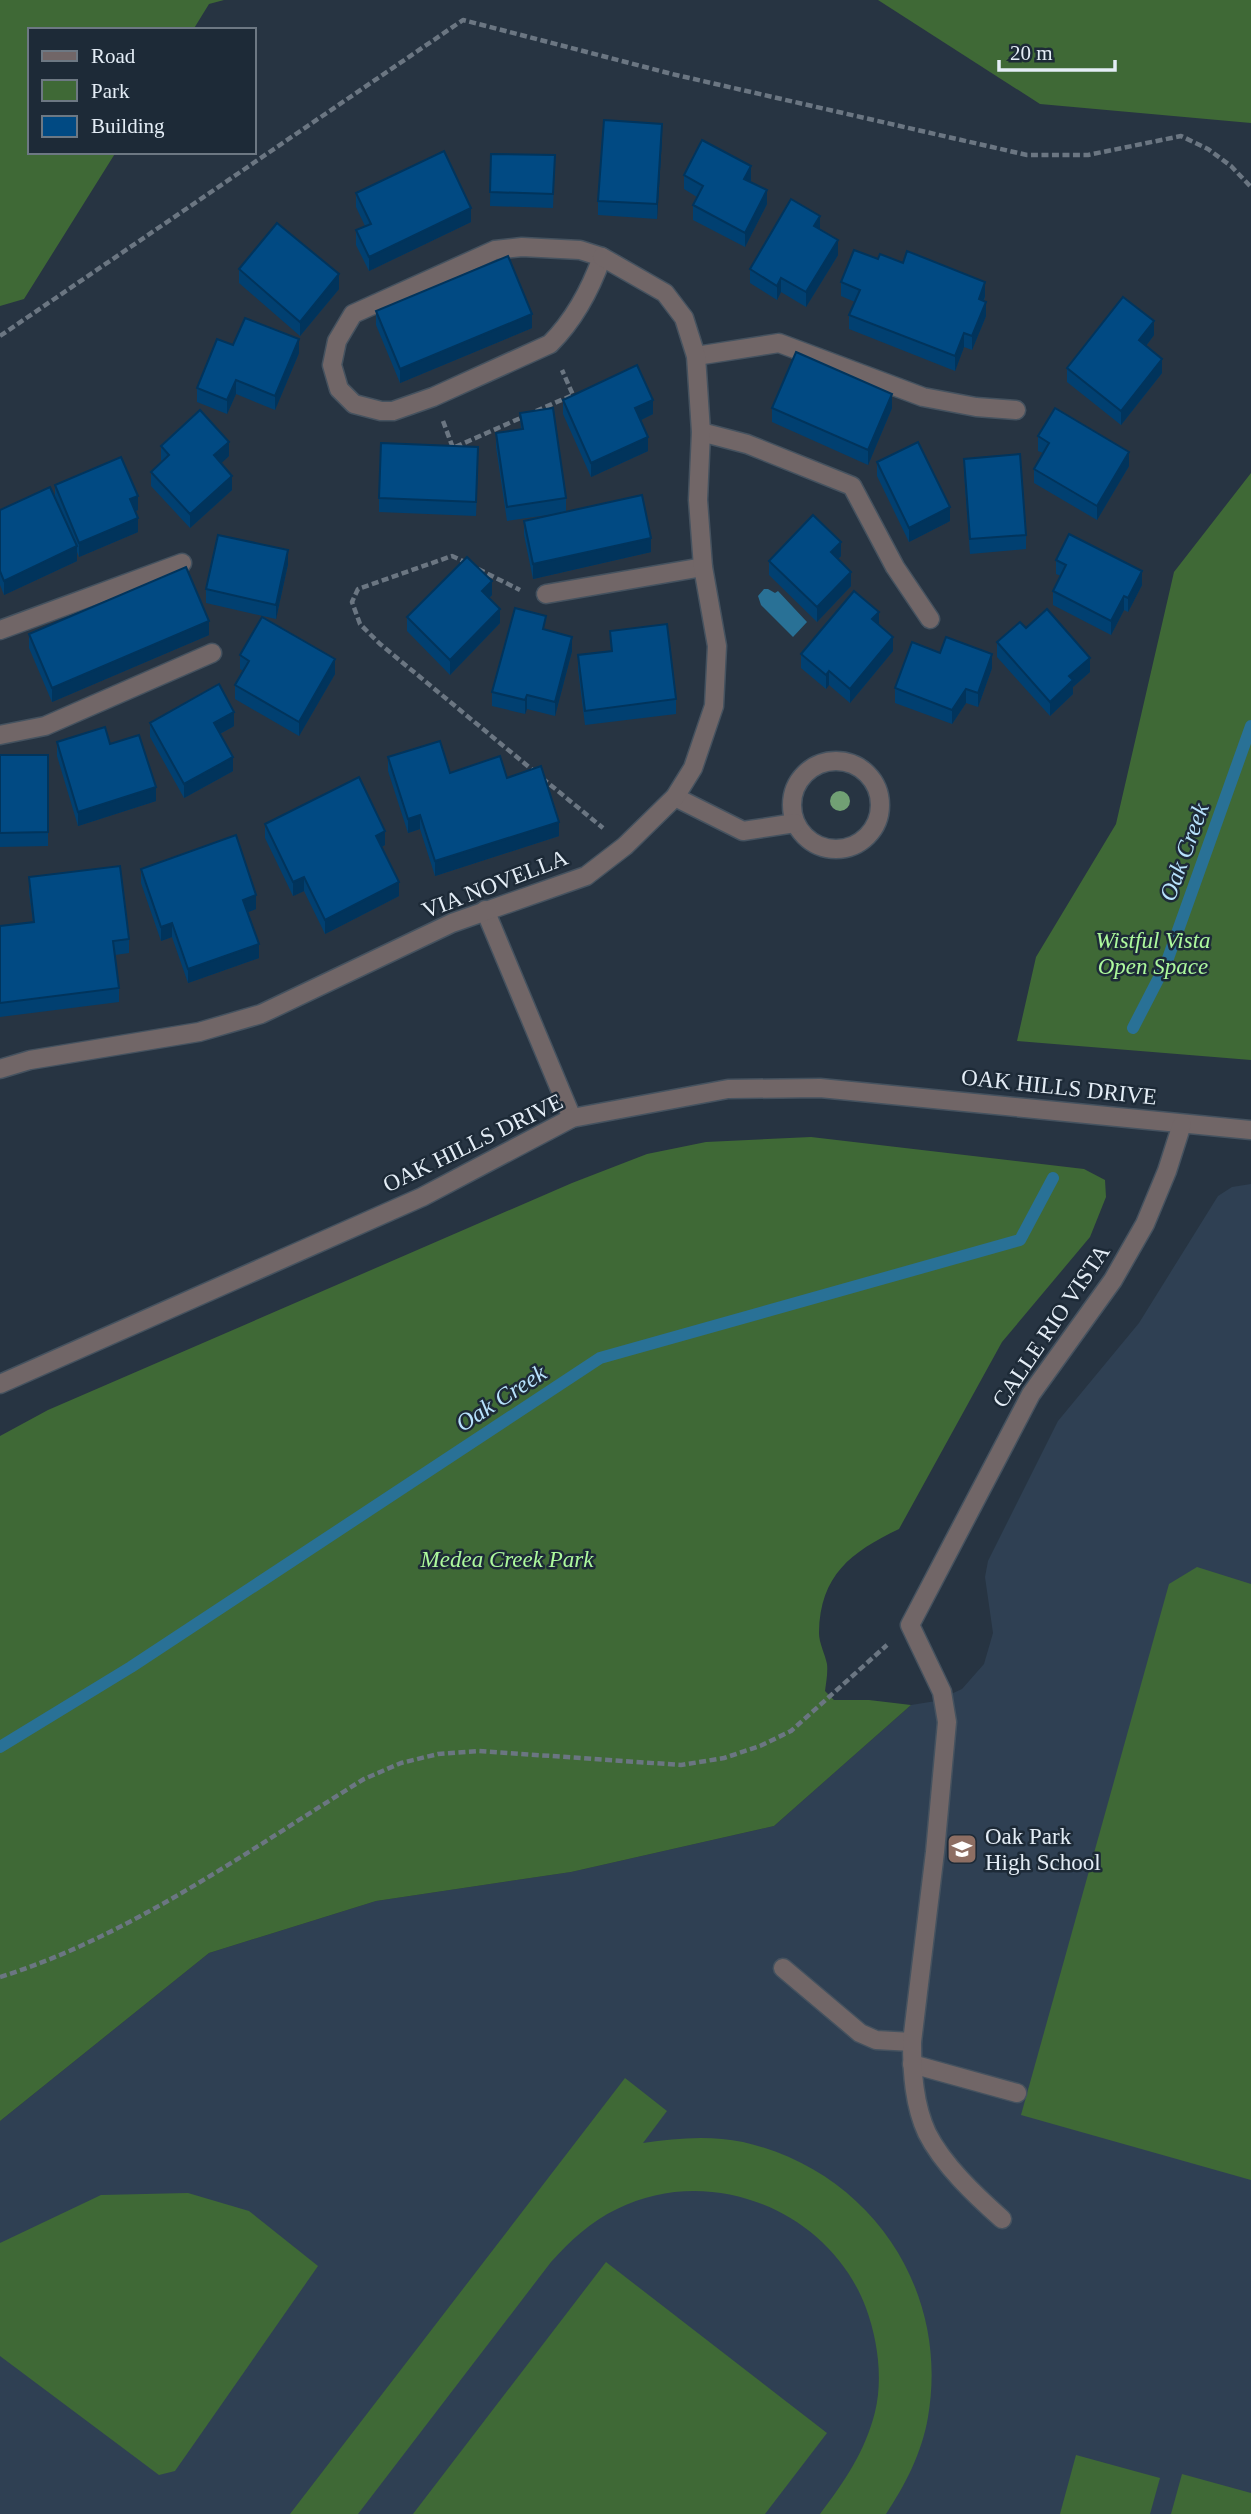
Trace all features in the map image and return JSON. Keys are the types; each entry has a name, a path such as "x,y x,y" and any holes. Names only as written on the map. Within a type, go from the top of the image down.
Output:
{"street":[{"name":"VIA NOVELLA","path":"0,1069 30,1060 199,1031 261,1014 485,910 586,876 625,846 675,797 693,768 714,706 718,646 703,567 698,500 701,432 696,356 684,318 665,293 602,257 580,250 522,247 495,250 353,314 337,341 332,365 339,389 354,404 381,411 393,411 433,397 550,344"},
{"path":"550,344 562,331 593,282 602,257"},
{"path":"696,356 779,343 923,397 976,407 1016,410"},
{"path":"701,432 747,444 852,486 895,567 930,619"},
{"path":"0,630 182,563"},
{"path":"546,594 703,567"},
{"path":"0,735 45,726 212,653"},
{"path":"838,761 860,767 871,777 878,790 881,804 879,819 862,842 849,848 834,850 820,847 808,840 795,822 792,800 796,785 817,765 838,761"},
{"path":"675,797 743,831 795,822"},
{"path":"485,910 572,1118"},
{"name":"OAK HILLS DRIVE","path":"0,1384 422,1197 572,1118 728,1089 820,1088 1251,1130"},
{"name":"CALLE RIO VISTA","path":"910,1625 1031,1394 1113,1280 1145,1224 1167,1171 1182,1124"},
{"path":"910,1625 942,1692 947,1722 935,1852 912,2042 917,2101 928,2134 950,2165 975,2196 1002,2219"},
{"path":"783,1968 860,2033 876,2040 912,2042"},
{"path":"912,2064 1017,2093"}],"path":[{"path":"0,336 463,20 672,74 1027,155 1088,155 1181,136 1195,141 1231,166 1251,187"},
{"path":"433,397 453,448 573,395 550,344"},
{"path":"546,594 523,592 452,556 358,589 352,602 360,624 380,644 625,846"},
{"path":"0,1977 35,1966 150,1912 364,1779 401,1763 438,1754 480,1751 681,1765 724,1759 760,1746 791,1731 910,1625"}],"shaded area":[{"name":"Oak Park High School","path":"1251,1184 1251,2514 0,2514 0,2121 209,1953 376,1901 571,1872 774,1826 911,1705 936,1701 962,1689 984,1664 993,1633 985,1577 988,1561 1058,1421 1139,1323 1218,1196 1232,1187"}],"green space":[{"path":"0,0 224,0 209,4 194,28 28,28 28,154 115,154 24,299 0,306"},
{"path":"878,0 1251,0 1251,123 1040,104"},
{"name":"Wistful Vista Open Space","path":"1251,473 1251,1060 1017,1041 1036,957 1116,824 1174,572"},
{"name":"Medea Creek Park","path":"811,1137 1084,1169 1105,1180 1106,1197 1090,1237 1002,1342 899,1529 853,1557 841,1568 825,1596 819,1633 827,1664 825,1691 834,1700 869,1700 911,1705 774,1826 571,1872 376,1901 209,1953 0,2121 0,1436 48,1410 572,1183 647,1154 706,1142"},
{"path":"1197,1567 1251,1584 1251,2180 1021,2115 1169,1584"},
{"path":"625,2078 667,2111 643,2143 718,2138 743,2142 788,2157 829,2179 863,2208 891,2242 913,2281 926,2324 932,2370 928,2417 922,2443 906,2480 886,2514 820,2514 860,2453 871,2427 879,2386 874,2334 866,2308 849,2274 825,2245 796,2222 763,2204 728,2194 690,2191 653,2196 617,2209 566,2246 358,2514 290,2514"},
{"path":"188,2193 249,2211 318,2266 175,2471 159,2475 0,2356 0,2243 101,2195"},
{"path":"606,2262 827,2433 765,2514 413,2514"},
{"path":"1076,2455 1160,2478 1150,2514 1060,2514"},
{"path":"1182,2474 1251,2493 1251,2514 1171,2514"}],"water":[{"path":"764,589 775,593 778,591 807,622 793,637 761,605 758,596"}],"building":[{"path":"604,120 662,124 657,204 598,201"},
{"path":"702,140 751,166 744,179 767,190 745,233 693,205 703,186 684,175"},
{"path":"444,151 471,208 369,257 356,230 371,224 356,193"},
{"path":"491,154 555,155 553,194 490,192"},
{"path":"791,199 820,216 814,226 838,240 806,292 781,278 777,286 750,269"},
{"path":"277,223 339,274 300,322 239,269"},
{"path":"854,250 878,259 880,254 903,263 907,251 985,282 979,299 986,302 972,336 964,333 955,356 849,315 860,290 841,282"},
{"path":"508,256 532,314 400,369 376,311"},
{"path":"1123,297 1154,321 1139,340 1162,359 1121,411 1067,368"},
{"path":"245,318 299,339 275,396 236,380 227,400 197,388 217,339 233,345"},
{"path":"796,352 892,394 868,450 772,408"},
{"path":"637,365 653,400 635,408 648,437 591,463 563,400"},
{"path":"553,408 566,498 507,507 496,433 523,429 520,413"},
{"path":"1055,408 1129,452 1097,506 1034,469 1049,443 1038,436"},
{"path":"200,410 229,442 214,455 232,476 190,514 151,472 169,455 161,446"},
{"path":"918,442 950,507 909,528 877,462"},
{"path":"381,443 478,447 476,502 379,498"},
{"path":"1020,454 1026,535 970,539 964,459"},
{"path":"121,457 138,496 130,499 138,518 79,543 55,485"},
{"path":"50,487 77,546 4,581 0,571 0,510"},
{"path":"642,495 651,538 533,564 524,521"},
{"path":"813,515 841,542 831,552 851,572 817,607 769,561"},
{"path":"1069,534 1142,571 1128,598 1124,596 1111,621 1053,591 1066,565 1056,560"},
{"path":"218,535 288,550 276,605 206,589"},
{"path":"467,557 492,581 482,591 500,609 450,660 407,617"},
{"path":"186,567 209,621 52,688 29,634"},
{"path":"854,591 879,612 872,619 893,637 850,689 829,671 826,675 801,654"},
{"path":"515,608 546,616 543,629 572,637 555,702 527,695 525,700 492,692"},
{"path":"1047,609 1090,658 1069,676 1073,680 1050,702 997,642 1020,622 1026,628"},
{"path":"262,617 335,659 299,722 235,685 249,661 240,655"},
{"path":"667,624 676,699 585,711 578,655 612,651 610,631"},
{"path":"946,637 992,654 978,693 966,689 952,710 895,688 912,642 940,653"},
{"path":"219,684 234,712 214,723 233,757 184,784 150,723"},
{"path":"105,727 110,744 139,735 156,787 78,812 57,742"},
{"path":"440,741 450,773 500,756 507,778 541,766 559,822 435,861 420,815 408,819 388,757"},
{"path":"0,755 48,755 48,832 0,833"},
{"path":"359,777 385,831 376,836 399,882 325,920 304,877 293,882 265,824"},
{"path":"236,835 256,895 243,900 259,944 188,969 172,923 161,927 141,869"},
{"path":"120,866 129,939 113,941 119,988 0,1003 0,926 34,922 29,877"}],"waterway":[{"name":"Oak Creek","path":"1133,1028 1166,964 1251,726"},
{"name":"Oak Creek","path":"0,1747 131,1667 600,1358 1020,1240 1053,1178"}],"place":[{"name":"Oak Park High School","path":"962,1849"}]}
